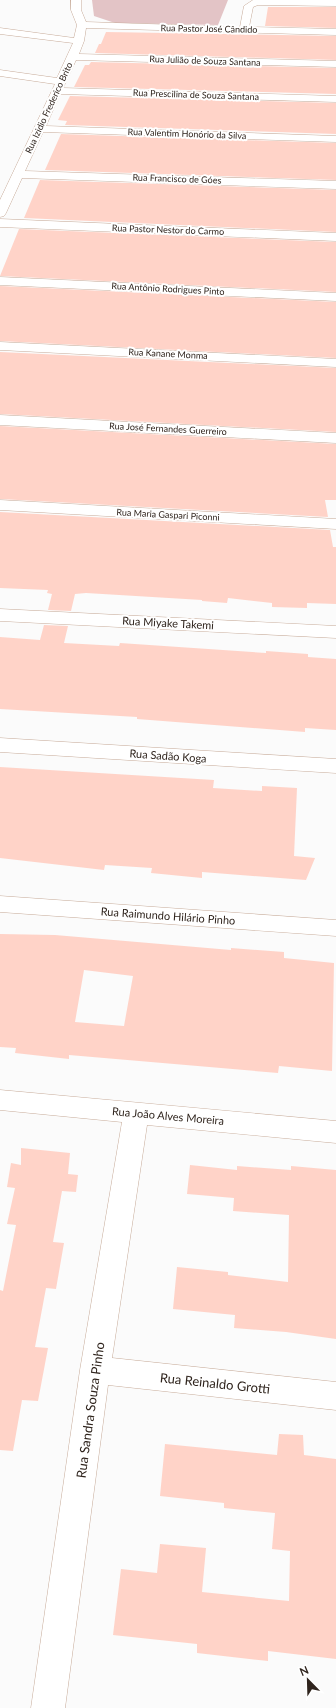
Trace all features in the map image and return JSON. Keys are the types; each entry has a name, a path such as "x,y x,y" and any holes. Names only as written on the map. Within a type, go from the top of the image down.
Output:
{"street":[{"name":"Rua Izidio Frederico Brito","path":"0,213 58,86 74,57 82,25 76,10 76,0"},
{"path":"244,30 249,6 256,2 336,3"},
{"name":"Rua Pastor José Cândido","path":"82,25 336,32"},
{"path":"0,31 79,41"},
{"name":"Rua Julião de Souza Santana","path":"74,57 336,64"},
{"name":"Rua Prescilina de Souza Santana","path":"0,73 58,86 336,99"},
{"name":"Rua Valentim Honório da Silva","path":"39,129 336,139"},
{"name":"Rua Francisco de Góes","path":"18,174 336,185"},
{"name":"Rua Pastor Nestor do Carmo","path":"0,223 336,237"},
{"name":"Rua Antônio Rodrigues Pinto","path":"0,281 336,297"},
{"name":"Rua Kanane Monma","path":"0,346 336,363"},
{"name":"Rua José Fernandes Guerreiro","path":"0,420 336,438"},
{"name":"Rua Maria Gaspari Piconni","path":"0,505 336,524"},
{"name":"Rua Miyake Takemi","path":"0,615 336,632"},
{"name":"Rua Sadão Koga","path":"0,745 336,766"},
{"name":"Rua Raimundo Hilário Pinho","path":"0,904 336,928"},
{"name":"Rua João Alves Moreira","path":"0,1100 336,1132"},
{"name":"Rua Sandra Souza Pinho","path":"48,1708 95,1370 136,1113"},
{"name":"Rua Reinaldo Grotti","path":"95,1370 336,1396"}],"shaded area":[{"path":"92,0 228,0 218,25 115,23 94,16"}],"building":[{"path":"268,7 336,7 336,28 265,26"},
{"path":"106,32 336,36 336,60 95,53"},
{"path":"91,62 336,68 336,94 74,87 85,65 89,65"},
{"path":"70,96 336,103 336,134 65,125 67,121 58,120"},
{"path":"61,134 336,143 336,180 45,170"},
{"path":"40,180 336,190 336,232 24,218"},
{"path":"19,229 336,242 336,292 0,276"},
{"path":"0,286 336,302 336,358 0,341"},
{"path":"0,352 336,368 336,432 0,414"},
{"path":"0,426 336,444 336,500 325,500 328,517 0,499"},
{"path":"0,512 330,530 333,547 336,547 336,604 307,603 307,608 272,607 272,603 228,598 227,603 202,600 86,593 75,594 71,611 48,610 52,594 47,593 48,590 0,588"},
{"path":"44,625 68,626 64,643 119,646 120,643 266,653 266,651 308,654 308,657 336,659 336,730 305,728 305,732 137,719 137,717 0,709 0,637 40,640"},
{"path":"0,767 214,780 213,788 262,791 262,786 297,788 294,856 315,858 306,880 202,872 202,878 151,873 152,868 105,865 104,870 0,858"},
{"path":"0,934 55,935 231,950 231,948 284,952 284,958 334,963 332,1071 279,1066 278,1073 69,1055 69,1059 15,1053 16,1048 0,1047","holes":["84,970 133,976 124,1026 75,1022"]},
{"path":"21,1148 70,1153 68,1174 78,1175 76,1192 62,1191 53,1242 64,1243 56,1289 46,1288 35,1347 48,1348 38,1401 22,1400 13,1451 0,1450 0,1290 3,1291 16,1225 7,1224 15,1188 7,1187 11,1163 21,1165"},
{"path":"190,1165 237,1170 237,1166 291,1170 291,1166 336,1170 336,1339 286,1332 234,1328 235,1315 173,1309 177,1267 228,1272 228,1275 288,1282 289,1215 233,1211 234,1198 187,1194"},
{"path":"279,1434 303,1435 304,1455 336,1459 336,1659 268,1651 268,1661 197,1653 197,1644 113,1635 121,1569 157,1573 160,1544 206,1548 202,1592 289,1601 290,1551 272,1549 275,1513 224,1508 224,1503 160,1496 165,1444 277,1455"}]}
